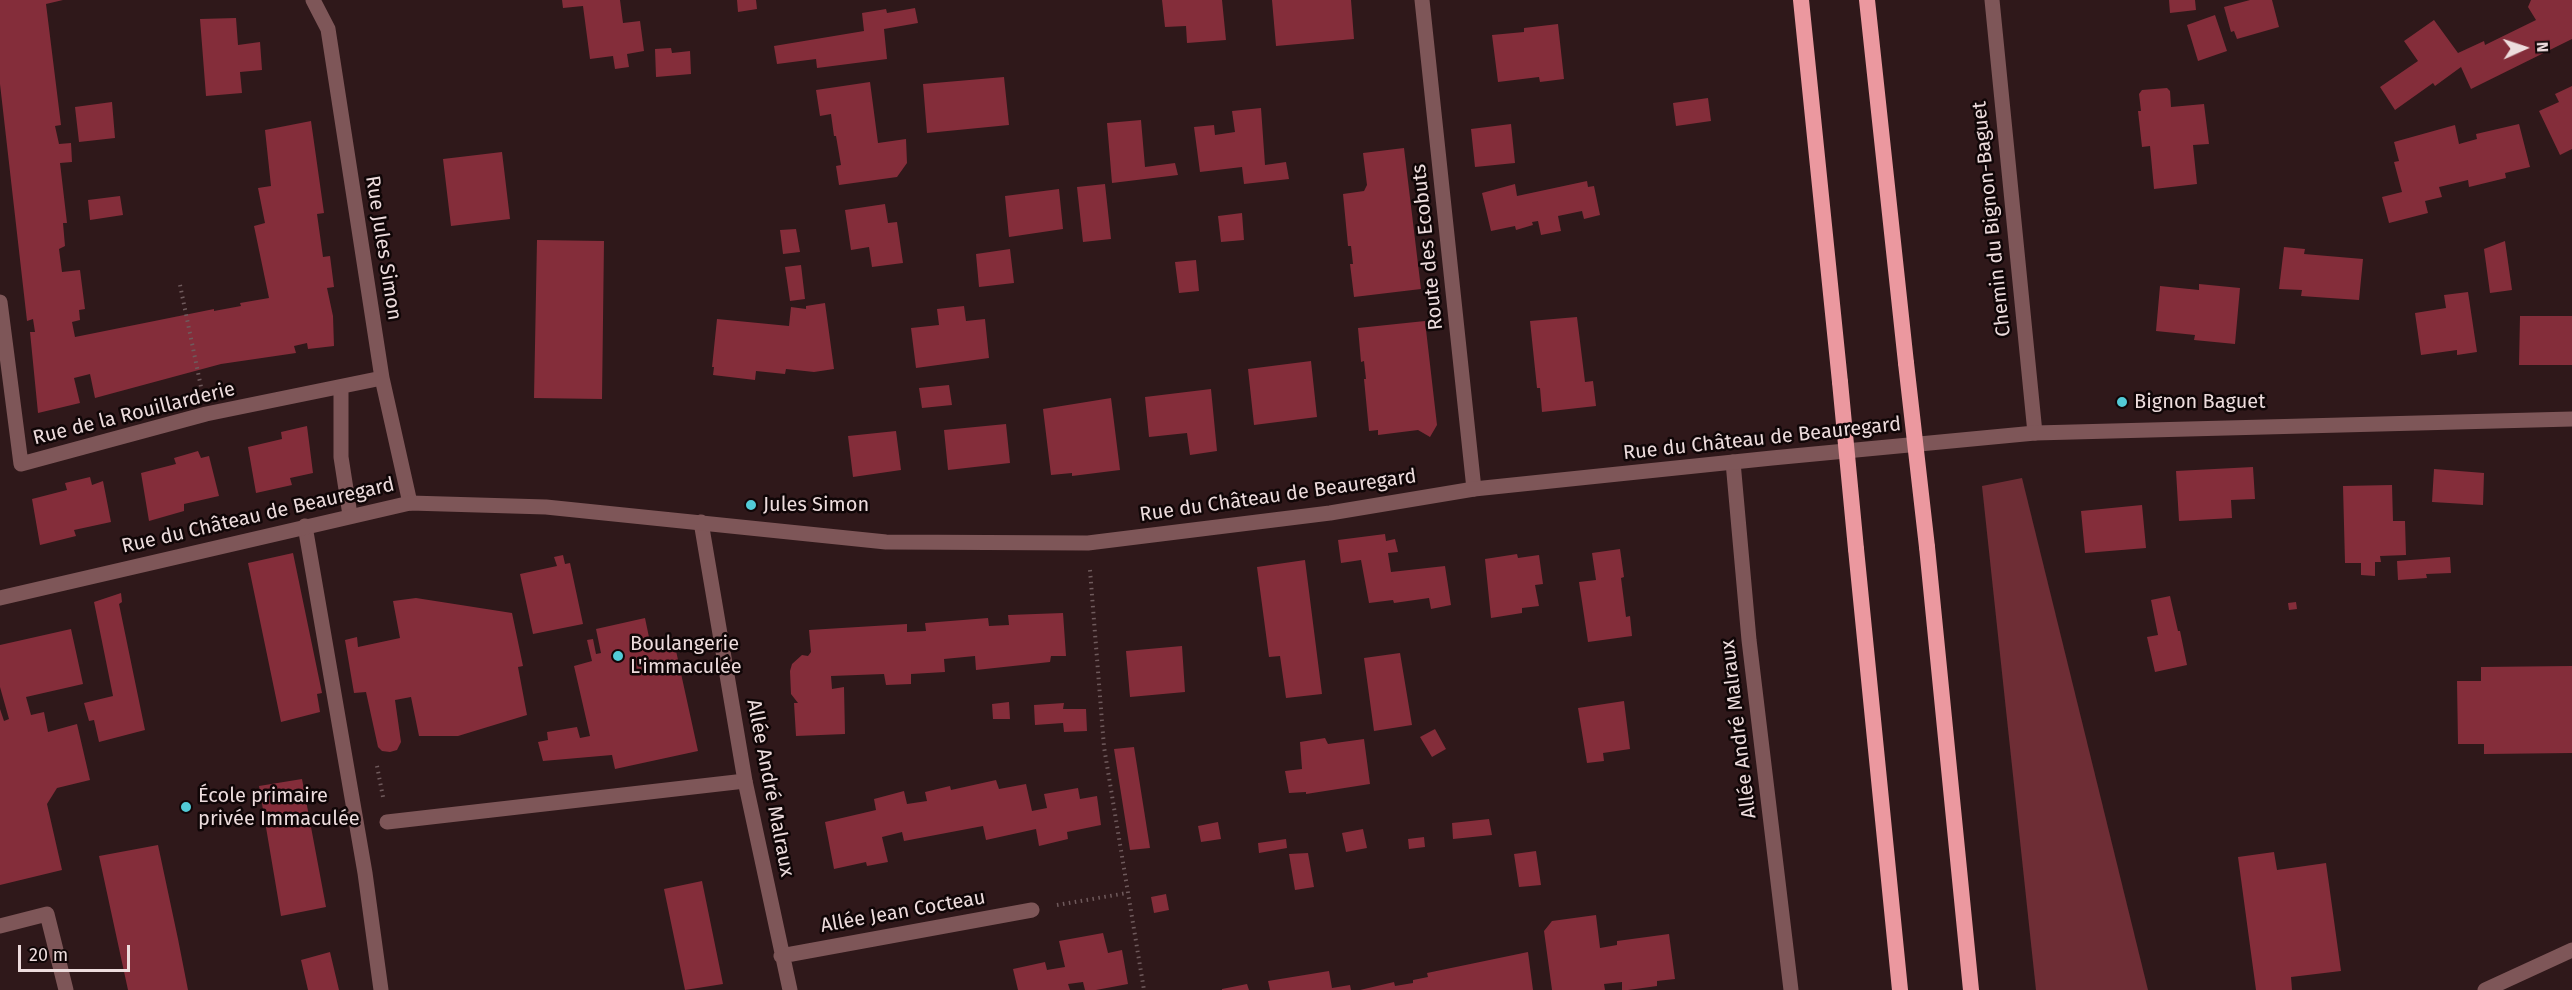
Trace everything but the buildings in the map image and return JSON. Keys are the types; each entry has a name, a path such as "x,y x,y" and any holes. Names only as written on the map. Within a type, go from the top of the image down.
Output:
{"highway":[{"path":"1801,0 1900,990"},
{"path":"1867,0 1927,547 1971,990"}],"street":[{"name":"Rue Jules Simon","path":"313,0 328,29 382,378 410,503"},
{"name":"Route des Ecobuts","path":"1422,0 1474,489"},
{"name":"Chemin du Bignon-Baguet","path":"1992,0 2035,434"},
{"name":"Rue de la Rouillarderie","path":"0,302 21,464 206,414 382,378"},
{"path":"341,388 341,457 350,515"},
{"name":"Rue du Château de Beauregard","path":"0,598 350,515 410,503 546,507 886,542 1088,543 1330,513 1474,489 2035,434 2572,419"},
{"name":"Allée André Malraux","path":"1733,462 1749,640 1791,990"},
{"name":"Allée André Malraux","path":"701,522 745,781 790,990"},
{"path":"305,526 365,873 381,990"},
{"path":"387,822 745,781"},
{"name":"Allée Jean Cocteau","path":"781,956 1032,910"},
{"path":"0,926 47,914 66,990"},
{"path":"2485,990 2572,950"}],"path":[{"path":"180,285 206,414"},
{"path":"1088,543 1104,747 1144,990"},
{"path":"1032,910 1127,893"}],"shaded area":[{"path":"2022,478 2148,990 2036,990 1982,486"}],"place":[{"name":"Bignon Baguet","path":"2122,402"},
{"name":"Jules Simon","path":"751,505"},
{"name":"Boulangerie L'immaculée","path":"618,656"},
{"name":"École primaire privée Immaculée","path":"186,807"}]}
